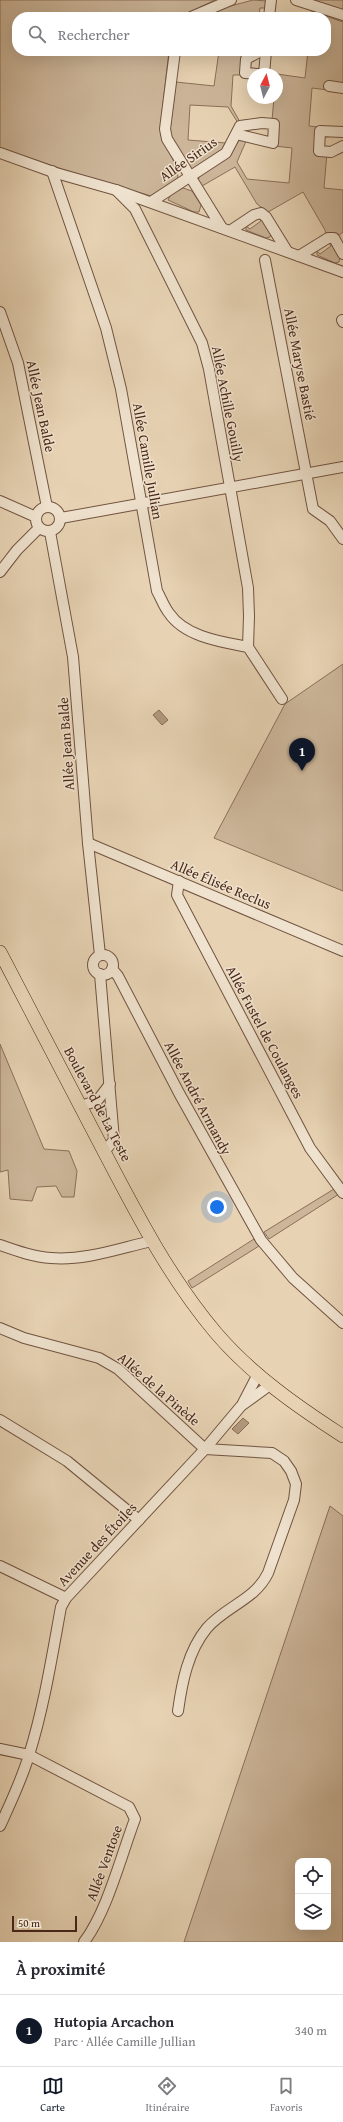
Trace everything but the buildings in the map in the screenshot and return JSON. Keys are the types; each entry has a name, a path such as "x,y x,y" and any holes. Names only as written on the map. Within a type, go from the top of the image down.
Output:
{"main road":[{"name":"Boulevard de La Teste","path":"0,952 152,1241 183,1291 217,1334 258,1374 284,1396 343,1436"}],"street":[{"path":"203,12 231,0"},
{"path":"270,12 271,0"},
{"path":"296,0 343,15"},
{"path":"173,56 165,129 166,139 189,177 226,229"},
{"path":"247,73 245,73 246,59 252,56"},
{"path":"265,68 266,56"},
{"path":"328,86 343,88"},
{"path":"343,132 320,131 319,151 332,152 343,146"},
{"name":"Allée Sirius","path":"151,202 226,153 236,134"},
{"name":"Allée Achille Gouilly","path":"0,154 116,190 135,209 202,343 209,369 248,588 248,647"},
{"name":"Allée Camille Jullian","path":"52,171 106,328 121,389 158,591 169,614 189,631 213,640 248,647"},
{"path":"116,190 343,272"},
{"path":"226,229 261,213 266,217 287,251"},
{"path":"299,256 328,238 334,238 343,254"},
{"name":"Allée Maryse Bastié","path":"265,260 313,509 330,521 343,539"},
{"name":"Allée Jean Balde","path":"0,312 18,363 47,507"},
{"path":"61,518 343,466"},
{"path":"0,501 36,517"},
{"path":"39,528 36,517 40,510 47,507 55,509 61,518"},
{"path":"39,528 50,532 57,529 61,518"},
{"path":"0,572 17,550 39,528"},
{"name":"Allée Jean Balde","path":"50,532 73,657 88,843 100,955"},
{"path":"248,647 282,699"},
{"name":"Allée Élisée Reclus","path":"88,843 343,951"},
{"name":"Allée Fustel de Coulanges","path":"179,882 177,895 310,1148 342,1190"},
{"path":"106,955 111,959 112,969 107,974 100,974 95,970 93,964 96,957 106,955"},
{"name":"Allée André Armandy","path":"112,969 118,976 178,1093 261,1240 293,1278 343,1323"},
{"path":"100,974 114,1140 104,1152"},
{"path":"80,1106 97,1101 110,1084"},
{"path":"0,1245 27,1254 51,1258 82,1257 152,1241"},
{"name":"Allée de la Pinède","path":"0,1328 24,1338 99,1358 118,1369 205,1449"},
{"name":"Avenue des Étoiles","path":"242,1406 258,1374"},
{"name":"Avenue des Étoiles","path":"0,1826 19,1785 36,1731 61,1607 66,1598 205,1449 242,1406 270,1384"},
{"path":"0,1420 67,1461 139,1520"},
{"path":"178,1711 183,1679 197,1644 204,1633 208,1627 250,1596 264,1582 294,1500 296,1484 291,1471 284,1461 272,1453 205,1449"},
{"path":"0,1566 66,1598"},
{"name":"Allée Ventose","path":"0,1748 29,1755 129,1807 135,1819 100,1915 92,1932 84,1942"}],"shaded area":[{"path":"0,0 215,0 191,12 12,12 12,56 168,56 160,129 164,142 176,166 178,178 151,196 62,169 0,148"},
{"path":"253,0 267,1 266,8 260,8 260,12 215,12 223,8"},
{"path":"311,0 343,0 343,10"},
{"path":"331,18 343,22 343,83 329,81 328,90 312,88 309,126 318,127 316,152 327,153 324,188 343,190 343,232 338,236 326,234 303,192 268,212 257,204 235,167 202,186 198,181 199,177 226,158 241,138 247,139 237,162 247,179 289,183 292,148 275,146 272,120 273,104 283,104 283,75 305,78 307,56 331,56"},
{"path":"218,56 253,56 243,75 233,75 231,106 240,122 238,123 228,107 190,105 188,140 226,143 224,148 195,169 190,169 171,137 170,130 176,82 214,86"},
{"path":"183,188 192,191 201,205 199,212 194,212 168,200 171,194"},
{"path":"259,218 262,218 271,234 270,237 266,238 246,230 246,226 250,229 261,221"},
{"path":"329,243 332,243 340,257 339,262 335,263 317,255 317,251 320,254 331,246"},
{"path":"343,664 343,891 214,838 285,704"},
{"path":"159,710 168,720 162,725 153,715"},
{"path":"0,1044 44,1149 69,1151 77,1171 74,1197 62,1197 56,1186 37,1187 32,1201 10,1199 8,1170 0,1172"},
{"path":"334,1189 339,1194 269,1239 264,1232"},
{"path":"254,1239 259,1246 192,1288 188,1281"},
{"path":"243,1418 249,1423 238,1434 232,1429"},
{"path":"330,1506 343,1516 343,1942 184,1942"}],"place":[{"name":"Hutopia Arcachon","path":"302,771"}]}
